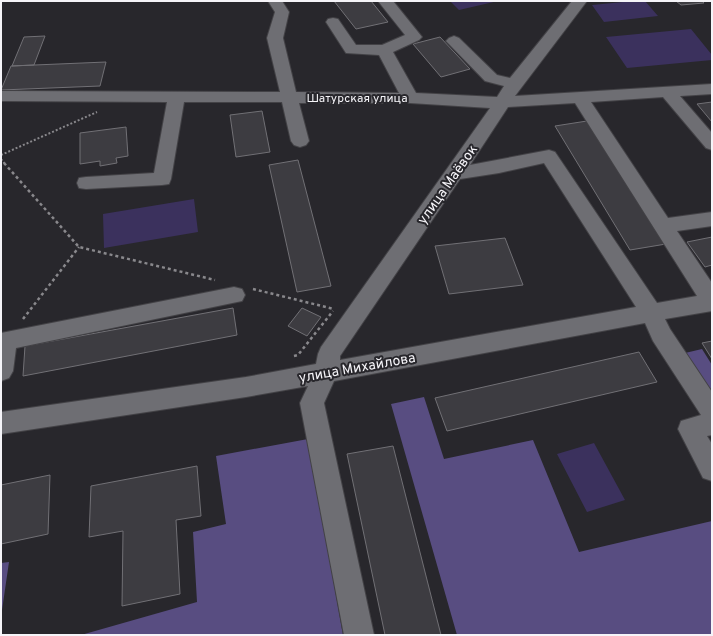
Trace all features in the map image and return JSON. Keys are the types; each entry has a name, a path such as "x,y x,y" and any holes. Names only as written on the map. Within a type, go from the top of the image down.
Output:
{"street":[{"path":"275,1 282,12 275,38 300,141"},
{"path":"333,22 351,50 384,50 414,37 385,1"},
{"name":"улица Маёвок","path":"359,635 312,403 326,373 330,354 514,84 572,3"},
{"path":"454,41 491,78 514,84"},
{"path":"384,50 410,98"},
{"name":"Шатурская улица","path":"1,96 410,98 502,103 712,89"},
{"path":"668,92 712,144"},
{"path":"86,183 162,179 176,97"},
{"path":"580,98 712,301"},
{"path":"454,174 499,167 549,156 652,314 661,334 712,412"},
{"path":"664,226 712,219"},
{"path":"1,371 6,341 241,292"},
{"name":"улица Михайлова","path":"1,423 246,388 652,314 712,301"},
{"path":"712,424 690,429 712,469"}],"path":[{"path":"1,155 132,97"},
{"path":"1,159 79,246 218,280"},
{"path":"6,341 79,246"},
{"path":"241,292 334,309 298,355 292,357"}],"shaded area":[{"path":"450,1 498,1 459,10"},
{"path":"645,1 658,16 604,22 592,5"},
{"path":"691,29 712,55 712,60 627,68 606,37"},
{"path":"194,199 198,232 104,248 103,214"},
{"path":"702,349 712,365 712,398 685,353"},
{"path":"424,397 444,459 533,440 579,552 712,521 712,635 457,635 391,404"},
{"path":"308,439 343,635 81,635 197,602 193,532 226,524 216,456"},
{"path":"594,443 625,500 587,512 557,454"},
{"path":"9,562 1,617 1,563"}],"building":[{"path":"334,1 371,1 388,22 356,29"},
{"path":"676,1 702,1 704,3 681,5"},
{"path":"45,36 34,65 12,66 24,37"},
{"path":"440,37 470,69 441,77 413,44"},
{"path":"106,62 100,86 1,90 11,66"},
{"path":"712,102 712,122 697,104"},
{"path":"262,111 270,152 236,157 230,115"},
{"path":"587,121 666,244 630,250 555,126"},
{"path":"126,127 128,156 116,158 117,163 100,166 100,161 80,164 80,133"},
{"path":"298,160 331,286 297,292 269,165"},
{"path":"712,237 712,265 705,267 687,242"},
{"path":"505,238 523,285 449,294 435,246"},
{"path":"233,308 237,335 23,376 25,346"},
{"path":"302,308 321,317 307,336 288,326"},
{"path":"712,341 712,359 702,343"},
{"path":"639,352 657,382 447,431 435,398"},
{"path":"393,446 441,635 385,635 347,454"},
{"path":"197,466 201,516 176,520 180,594 122,606 123,531 89,537 91,486"},
{"path":"50,475 48,534 1,544 1,485"}]}
